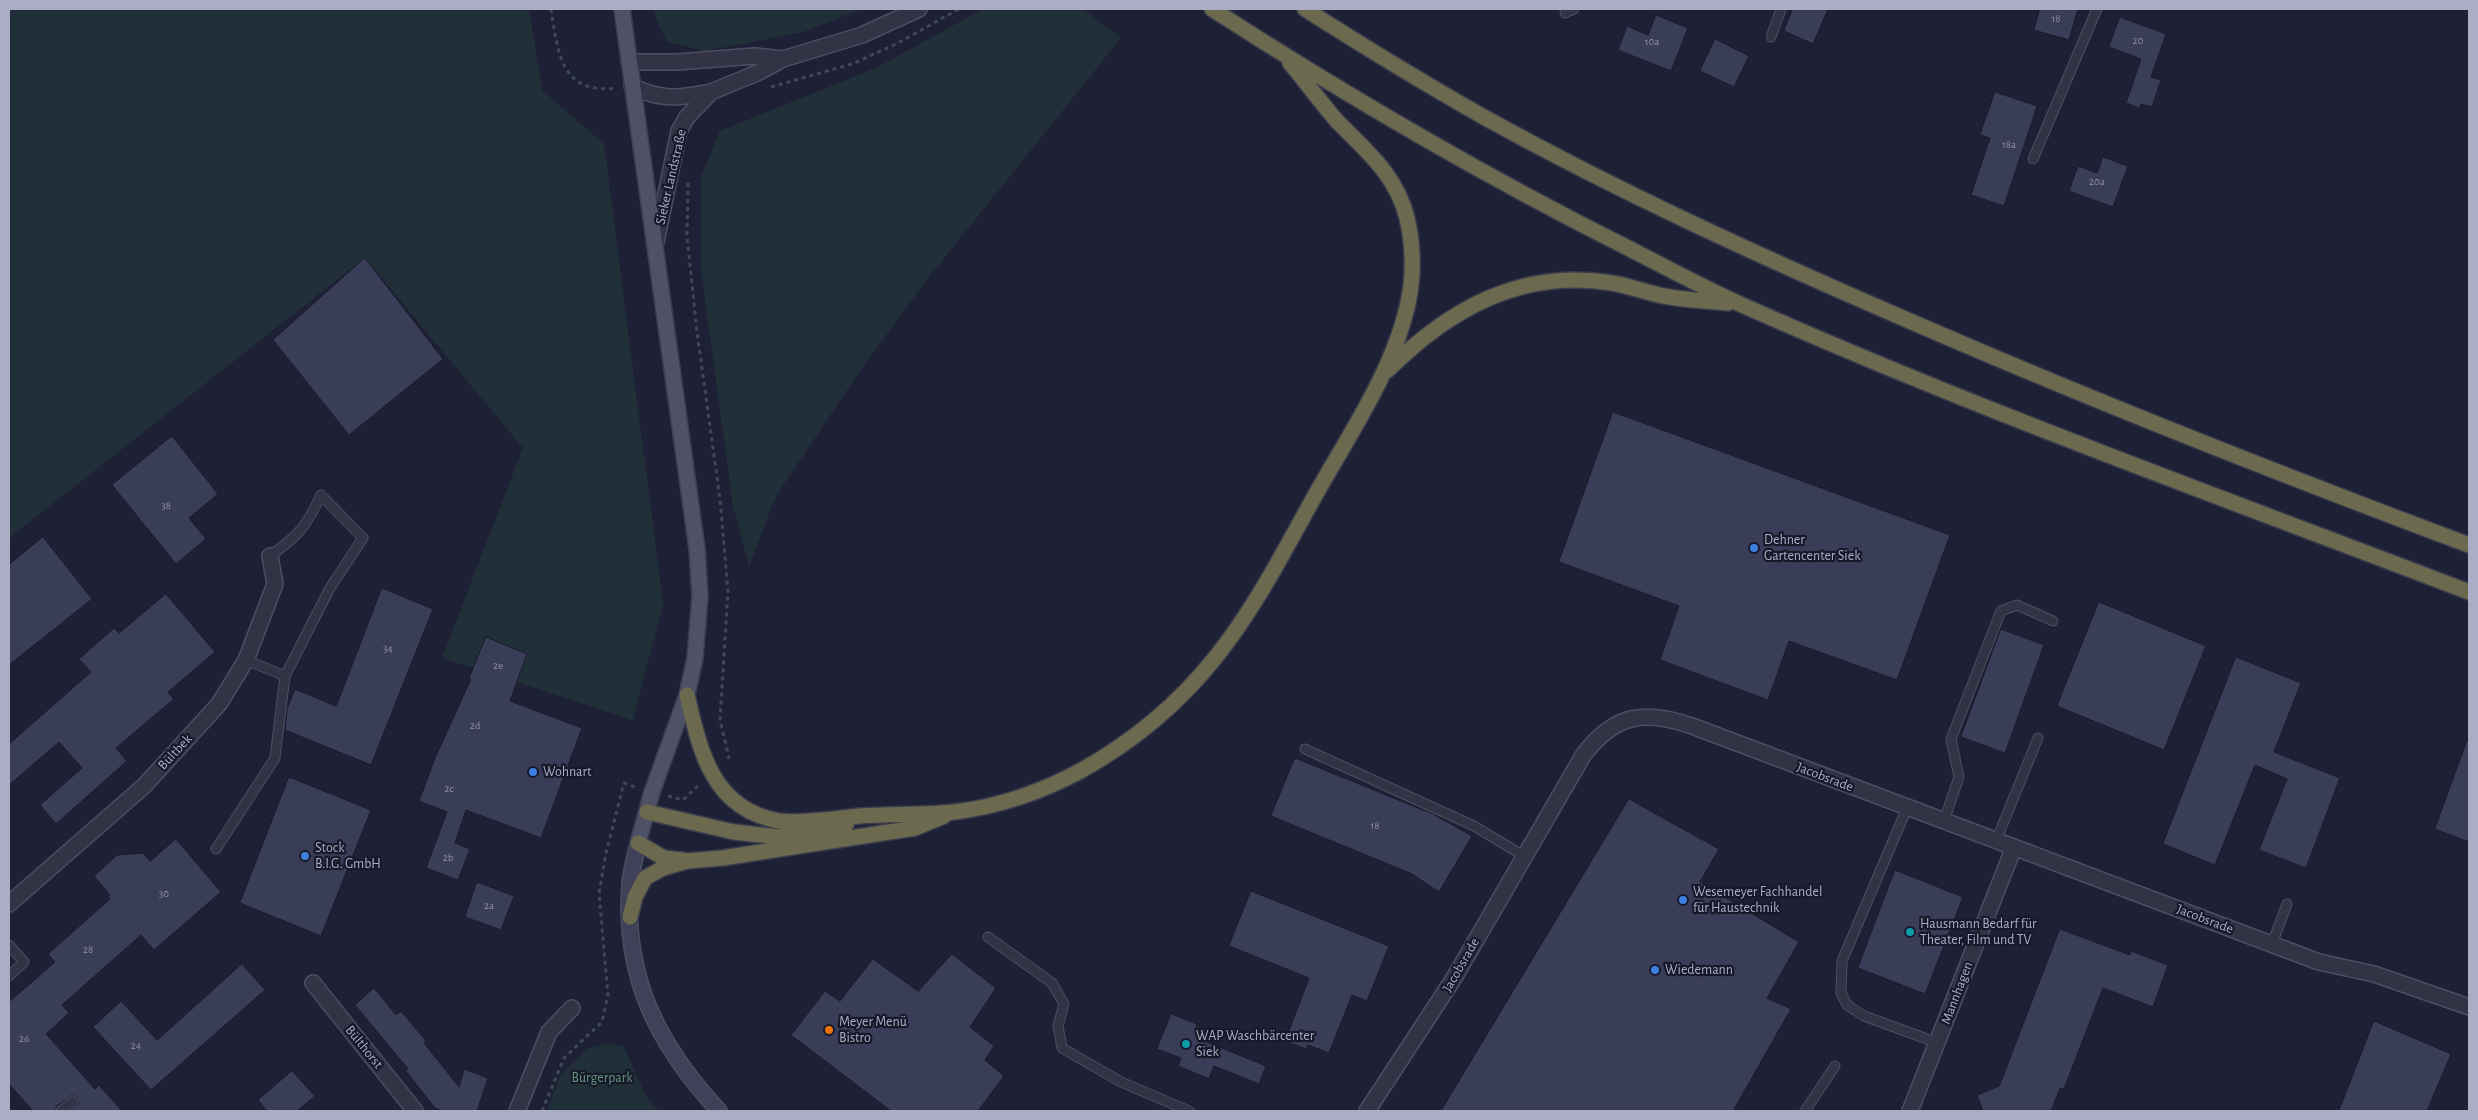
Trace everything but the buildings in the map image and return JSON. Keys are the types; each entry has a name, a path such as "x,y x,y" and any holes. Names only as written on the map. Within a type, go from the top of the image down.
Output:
{"highway":[{"path":"1212,9 1283,55 1454,156 1595,232 1740,304 2002,413 2469,592"},
{"path":"1305,9 1481,115 1621,189 1765,259 2050,381 2284,476 2469,545"},
{"path":"630,917 635,896 645,878 663,868 687,861 722,858 915,828 955,812 1018,797 1080,771 1127,741 1178,699 1214,659 1257,598 1385,373 1409,299 1412,271 1406,216 1390,180 1375,157 1337,120 1283,55"},
{"path":"1385,373 1416,342 1440,324 1491,297 1517,288 1543,283 1592,281 1612,283 1665,296 1740,304"},
{"path":"687,695 696,736 711,775 721,788 752,812 782,821 955,812"},
{"path":"647,812 734,832 780,836 901,814"},
{"path":"638,843 664,858 687,861"}],"main road":[{"path":"622,9 697,549 700,620 695,658 687,695 638,843 630,883 632,952 641,989 664,1042 697,1088 719,1111"}],"street":[{"name":"Sieker Landstraße","path":"632,86 646,94 663,98 711,92 757,74 783,59 862,35 919,9"},
{"name":"Sieker Landstraße","path":"629,62 677,62 755,56 783,59"},
{"name":"Sieker Landstraße","path":"655,243 679,131 687,117 711,92"},
{"name":"Bültbek","path":"9,904 144,786 219,704 246,660 275,584 270,556"},
{"name":"Jacobsrade","path":"1367,1111 1454,978 1572,772 1594,741 1616,723 1646,716 1674,719 1907,808 2336,967 2391,979 2469,1007"},
{"name":"Mannhagen","path":"1912,1111 2014,847"},
{"name":"Bülthorst","path":"312,983 415,1111"},
{"path":"517,1111 549,1032 572,1008"}],"lane":[{"path":"1565,13 1574,9"},
{"path":"1771,37 1782,9"},
{"path":"2033,159 2097,9"},
{"path":"216,849 275,758 285,676 330,588 363,538 321,495 307,524 295,538 270,556"},
{"path":"1944,821 1959,777 1951,739 2001,611 2017,604 2053,621"},
{"path":"246,660 285,676"},
{"path":"1996,840 2038,738"},
{"path":"1306,749 1474,826 1524,856"},
{"path":"1907,808 1842,961 1841,993 1847,1005 1864,1016 1938,1043"},
{"path":"2272,944 2287,904"},
{"path":"988,937 1052,983 1064,1004 1058,1026 1062,1048 1121,1082 1189,1111"},
{"path":"9,945 24,962 9,976"},
{"path":"1806,1111 1835,1066"},
{"path":"61,1111 73,1101"}],"path":[{"path":"551,9 559,57 568,73 581,83 601,90 632,86"},
{"path":"766,88 852,64 904,40 959,9"},
{"path":"688,174 688,246 697,332 720,499 728,591 720,720 729,757 711,775"}],"green space":[{"path":"9,9 529,9 542,90 604,144 663,603 633,720 442,658 523,448 365,258 9,538"},
{"path":"654,9 863,9 800,33 705,51 667,42"},
{"path":"983,9 1083,9 1121,38 933,272 866,362 776,496 749,566 733,506 701,270 701,177 720,131 878,67"},
{"name":"Bürgerpark","path":"607,1043 624,1047 646,1096 659,1111 547,1111 560,1076 586,1049"}],"place":[{"name":"Dehner Gartencenter Siek","path":"1754,548"},
{"name":"Wohnart","path":"533,772"},
{"name":"Stock B.I.G. GmbH","path":"305,856"},
{"name":"Wesemeyer Fachhandel für Haustechnik","path":"1683,900"},
{"name":"Hausmann Bedarf für Theater, Film und TV","path":"1910,932"},
{"name":"Wiedemann","path":"1655,970"},
{"name":"Meyer Menü Bistro","path":"829,1030"},
{"name":"WAP Waschbärcenter Siek","path":"1186,1044"}]}
